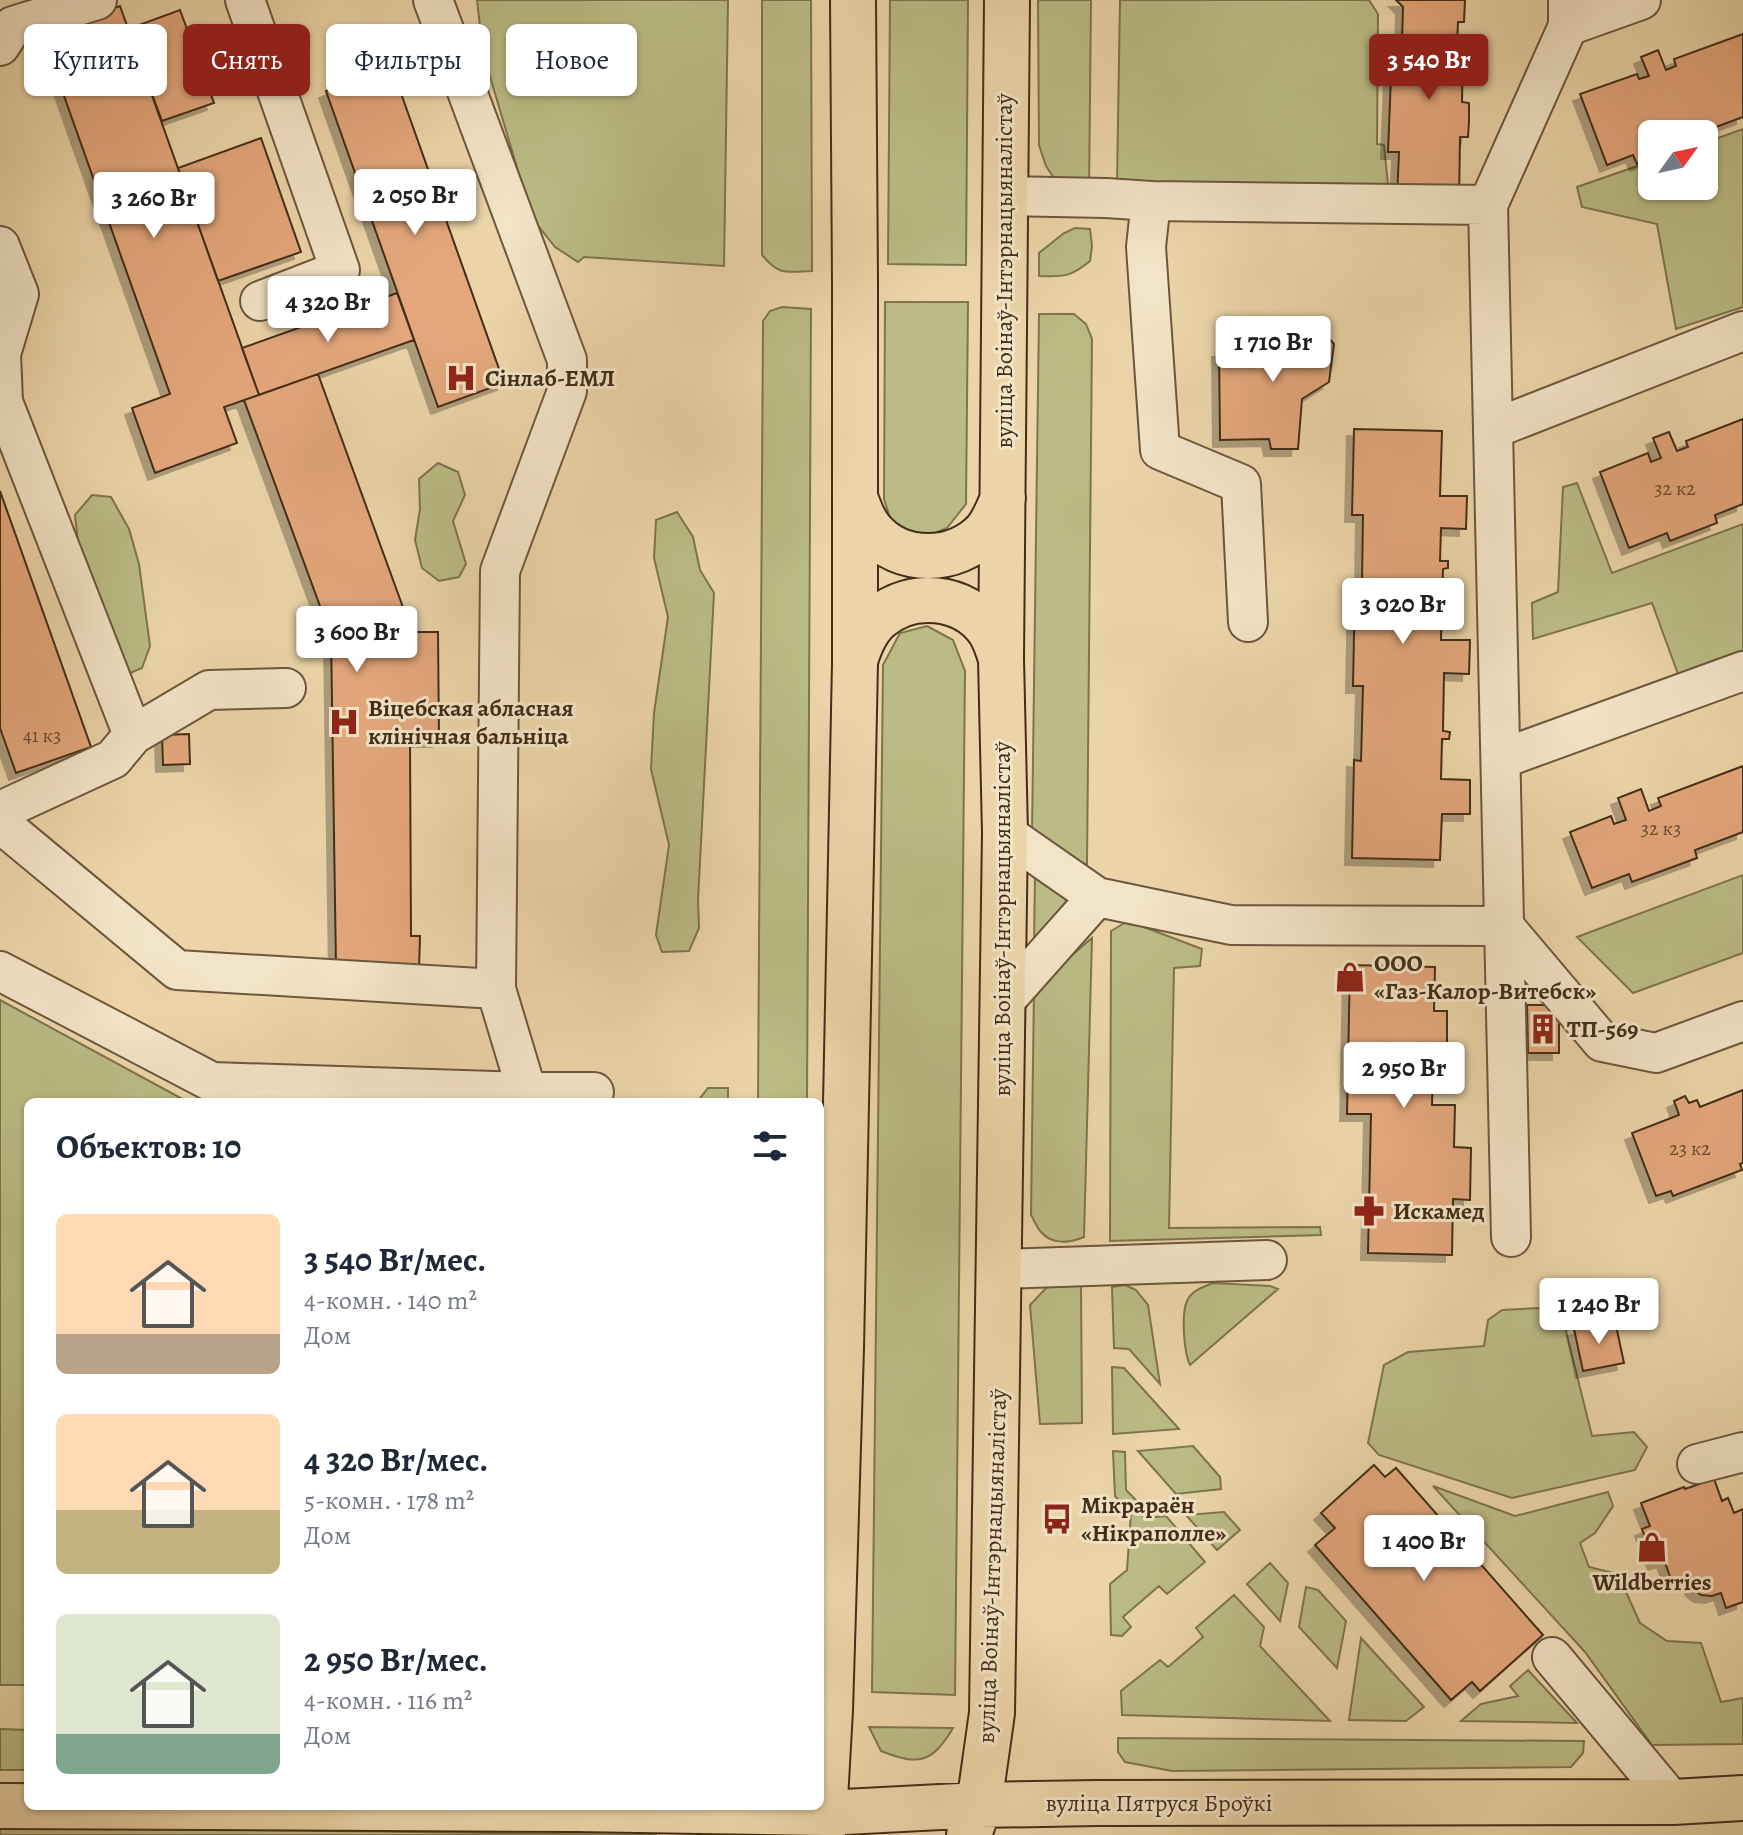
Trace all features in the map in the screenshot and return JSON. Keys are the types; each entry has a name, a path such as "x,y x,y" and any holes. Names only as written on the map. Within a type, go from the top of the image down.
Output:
{"main road":[{"path":"824,1824 841,1348 855,663 853,0"},
{"name":"вуліца Воінаў-Інтэрнацыяналістаў","path":"974,1820 992,1713 1005,833 1001,659 1007,0"},
{"path":"855,497 861,515 879,537 902,552 920,556 957,552 973,543 986,530 1003,498"},
{"path":"855,663 863,638 879,618 911,601 928,599 945,601 975,616 996,642 1001,659"},
{"name":"вуліца Пятруся Броўкі","path":"592,1810 824,1824 974,1820 1097,1803 1673,1802 1743,1798"},
{"name":"вуліца Пятруся Броўкі","path":"0,1806 24,1806"}],"lane":[{"path":"0,46 13,26 97,0"},
{"path":"245,0 340,270 260,301"},
{"path":"433,0 567,360 567,391 500,571 496,989 527,1092"},
{"path":"1511,1237 1488,205 1568,13 1641,0"},
{"path":"1005,196 1488,205"},
{"path":"1151,201 1146,247 1160,450 1241,484 1248,622"},
{"path":"0,246 19,294 0,354 2,403 133,735"},
{"path":"1493,429 1743,331"},
{"path":"1501,759 1743,671"},
{"path":"0,811 113,759 133,735 209,690 286,688"},
{"path":"0,823 177,970 496,989"},
{"path":"1005,833 1097,897 1231,925 1504,926 1602,1042 1656,1053 1743,1021"},
{"path":"1002,1004 1097,897"},
{"path":"0,971 212,1082 594,1092"},
{"path":"999,1269 1267,1260"},
{"path":"1697,1464 1743,1452"},
{"path":"1552,1657 1673,1802"}],"green space":[{"path":"477,0 728,0 724,266 584,257 578,262 555,247 532,218 490,77 490,24 480,24"},
{"path":"762,0 811,0 812,271 778,270 762,255"},
{"path":"890,0 968,0 966,265 888,264"},
{"path":"1038,0 1091,0 1089,192 1060,187 1046,166 1039,145"},
{"path":"1120,0 1369,0 1378,14 1377,144 1384,145 1389,195 1117,183"},
{"path":"1743,129 1743,307 1676,329 1657,224 1582,207 1577,187 1638,166 1638,200 1718,200 1718,138"},
{"path":"1075,228 1090,229 1090,261 1066,275 1039,276 1039,253"},
{"path":"885,302 968,302 966,504 947,528 921,539 893,527 884,499"},
{"path":"782,307 811,309 807,1098 758,1098 763,321 770,311"},
{"path":"1039,314 1074,314 1086,324 1092,339 1087,864 1055,861 1032,834"},
{"path":"438,463 458,472 465,495 453,521 466,564 459,577 439,581 422,568 415,540 420,509 419,479"},
{"path":"1577,483 1612,573 1743,524 1743,656 1710,670 1678,674 1652,603 1533,639 1532,603 1558,592 1563,487"},
{"path":"92,495 111,497 129,529 139,564 150,646 142,668 128,674 81,572 75,515"},
{"path":"677,512 693,537 700,570 714,593 699,928 689,951 662,952 656,935 669,845 651,769 654,713 668,617 654,558 656,520"},
{"path":"927,626 953,640 965,671 955,1695 872,1692 883,665 900,633"},
{"path":"1035,873 1065,895 1068,923 1034,947"},
{"path":"1743,875 1743,953 1633,993 1577,937"},
{"path":"1128,921 1202,949 1200,966 1174,968 1169,1228 1320,1227 1321,1235 1110,1241 1111,931"},
{"path":"1092,938 1084,1237 1061,1242 1045,1236 1031,1215 1034,988"},
{"path":"0,1000 181,1098 24,1098 24,1685 0,1685"},
{"path":"708,1088 728,1088 728,1098 700,1098"},
{"path":"1055,1281 1081,1284 1082,1423 1040,1424 1030,1305"},
{"path":"1213,1283 1278,1289 1190,1365 1184,1333 1185,1307 1191,1295"},
{"path":"1125,1285 1136,1290 1148,1305 1160,1384 1129,1349 1114,1348 1112,1287"},
{"path":"1560,1307 1592,1436 1634,1432 1647,1447 1635,1470 1512,1498 1379,1455 1368,1443 1384,1365 1408,1352 1484,1346 1488,1320 1502,1310"},
{"path":"1112,1367 1124,1368 1179,1429 1113,1434"},
{"path":"1193,1446 1220,1477 1221,1489 1176,1494 1138,1451"},
{"path":"1113,1451 1125,1452 1126,1490 1138,1502 1144,1518 1166,1516 1205,1562 1167,1594 1159,1586 1123,1617 1131,1627 1122,1636 1111,1635 1110,1584 1127,1570 1131,1513 1115,1496"},
{"path":"1433,1486 1515,1516 1608,1492 1613,1506 1595,1533 1580,1543 1589,1567 1618,1574 1640,1623 1667,1641 1701,1643 1721,1702 1743,1698 1743,1744 1652,1745 1585,1652"},
{"path":"1224,1512 1240,1530 1217,1550 1186,1515"},
{"path":"1270,1563 1288,1583 1280,1621 1247,1584"},
{"path":"1306,1587 1318,1590 1346,1621 1337,1668 1299,1627"},
{"path":"1234,1595 1264,1627 1260,1646 1330,1721 1122,1715 1121,1691 1160,1660 1168,1667 1203,1637 1196,1628"},
{"path":"1361,1638 1424,1707 1406,1721 1349,1720"},
{"path":"1528,1670 1577,1723 1461,1721 1481,1704 1518,1696 1510,1686"},
{"path":"869,1727 953,1728 931,1755 915,1760 881,1751"},
{"path":"0,1729 24,1730 24,1770 0,1770"},
{"path":"1118,1738 1584,1741 1583,1753 1571,1767 1172,1771 1125,1762 1118,1752"},
{"path":"0,1827 657,1835 0,1835"}],"building":[{"path":"1396,0 1465,0 1464,22 1458,22 1457,45 1463,46 1462,102 1469,103 1469,121 1468,137 1460,137 1459,201 1397,199 1399,152 1388,152 1391,76 1401,76 1403,7"},
{"path":"120,6 126,24 70,24"},
{"path":"180,10 185,24 183,96 211,96 214,103 162,121 153,96 167,96 167,24 142,24"},
{"path":"1743,34 1743,117 1718,126 1718,120 1638,120 1638,164 1633,155 1607,165 1580,94 1637,74 1639,79 1649,76 1641,57 1658,50 1666,70 1676,66 1674,59"},
{"path":"64,96 152,96 259,395 224,407 237,443 155,473 132,408 170,394"},
{"path":"328,96 402,96 504,383 438,407"},
{"path":"261,138 301,252 218,281 178,168"},
{"path":"397,293 414,340 259,395 242,348"},
{"path":"1293,320 1315,322 1334,344 1329,382 1302,399 1298,449 1271,449 1269,439 1220,440 1219,350 1259,347"},
{"path":"318,374 412,632 438,632 439,740 410,740 411,936 420,936 419,969 336,968 331,636 244,400"},
{"path":"1743,419 1743,504 1715,515 1717,523 1670,541 1667,533 1629,548 1600,472 1648,453 1651,462 1661,458 1653,438 1669,432 1677,451 1688,447 1686,441"},
{"path":"1354,429 1442,431 1440,496 1467,496 1466,529 1441,528 1440,561 1448,561 1448,568 1443,569 1441,640 1470,640 1469,674 1444,673 1443,731 1450,732 1449,739 1442,739 1441,779 1470,780 1470,814 1442,814 1440,860 1352,858 1354,760 1361,761 1363,686 1353,686 1355,582 1362,582 1363,515 1352,515"},
{"path":"0,491 91,747 16,773 0,728"},
{"path":"189,734 190,764 163,765 162,735"},
{"path":"1743,766 1743,832 1695,850 1697,858 1632,882 1629,874 1592,888 1570,832 1611,816 1614,824 1626,820 1618,798 1641,789 1649,811 1661,806 1658,798"},
{"path":"1350,965 1435,967 1434,1011 1447,1011 1447,1067 1433,1067 1432,1105 1455,1105 1454,1147 1471,1148 1470,1200 1453,1199 1452,1255 1368,1253 1371,1114 1347,1114"},
{"name":"ТП-569","path":"1527,1005 1559,1005 1559,1053 1528,1053"},
{"path":"1743,1090 1742,1170 1673,1196 1671,1191 1656,1196 1632,1133 1679,1115 1674,1101 1685,1096 1689,1103 1697,1100 1700,1107"},
{"path":"1615,1321 1624,1363 1583,1371 1574,1329"},
{"path":"1374,1465 1385,1477 1396,1468 1543,1635 1480,1691 1472,1682 1451,1700 1315,1545 1335,1528 1321,1513"},
{"path":"1714,1479 1722,1501 1728,1498 1734,1513 1743,1509 1743,1602 1726,1608 1721,1593 1701,1595 1693,1589 1689,1579 1673,1585 1664,1560 1655,1563 1642,1529 1650,1526 1641,1503"}],"place":[{"name":"Сінлаб-ЕМЛ","path":"461,378"},
{"name":"Віцебская абласная клінічная бальніца","path":"344,722"},
{"name":"ООО «Газ-Калор-Витебск»","path":"1350,977"},
{"name":"ТП-569","path":"1543,1029"},
{"name":"Искамед","path":"1369,1211"},
{"name":"Мікрараён «Нікраполле»","path":"1057,1519"},
{"name":"Wildberries","path":"1652,1547"}]}
